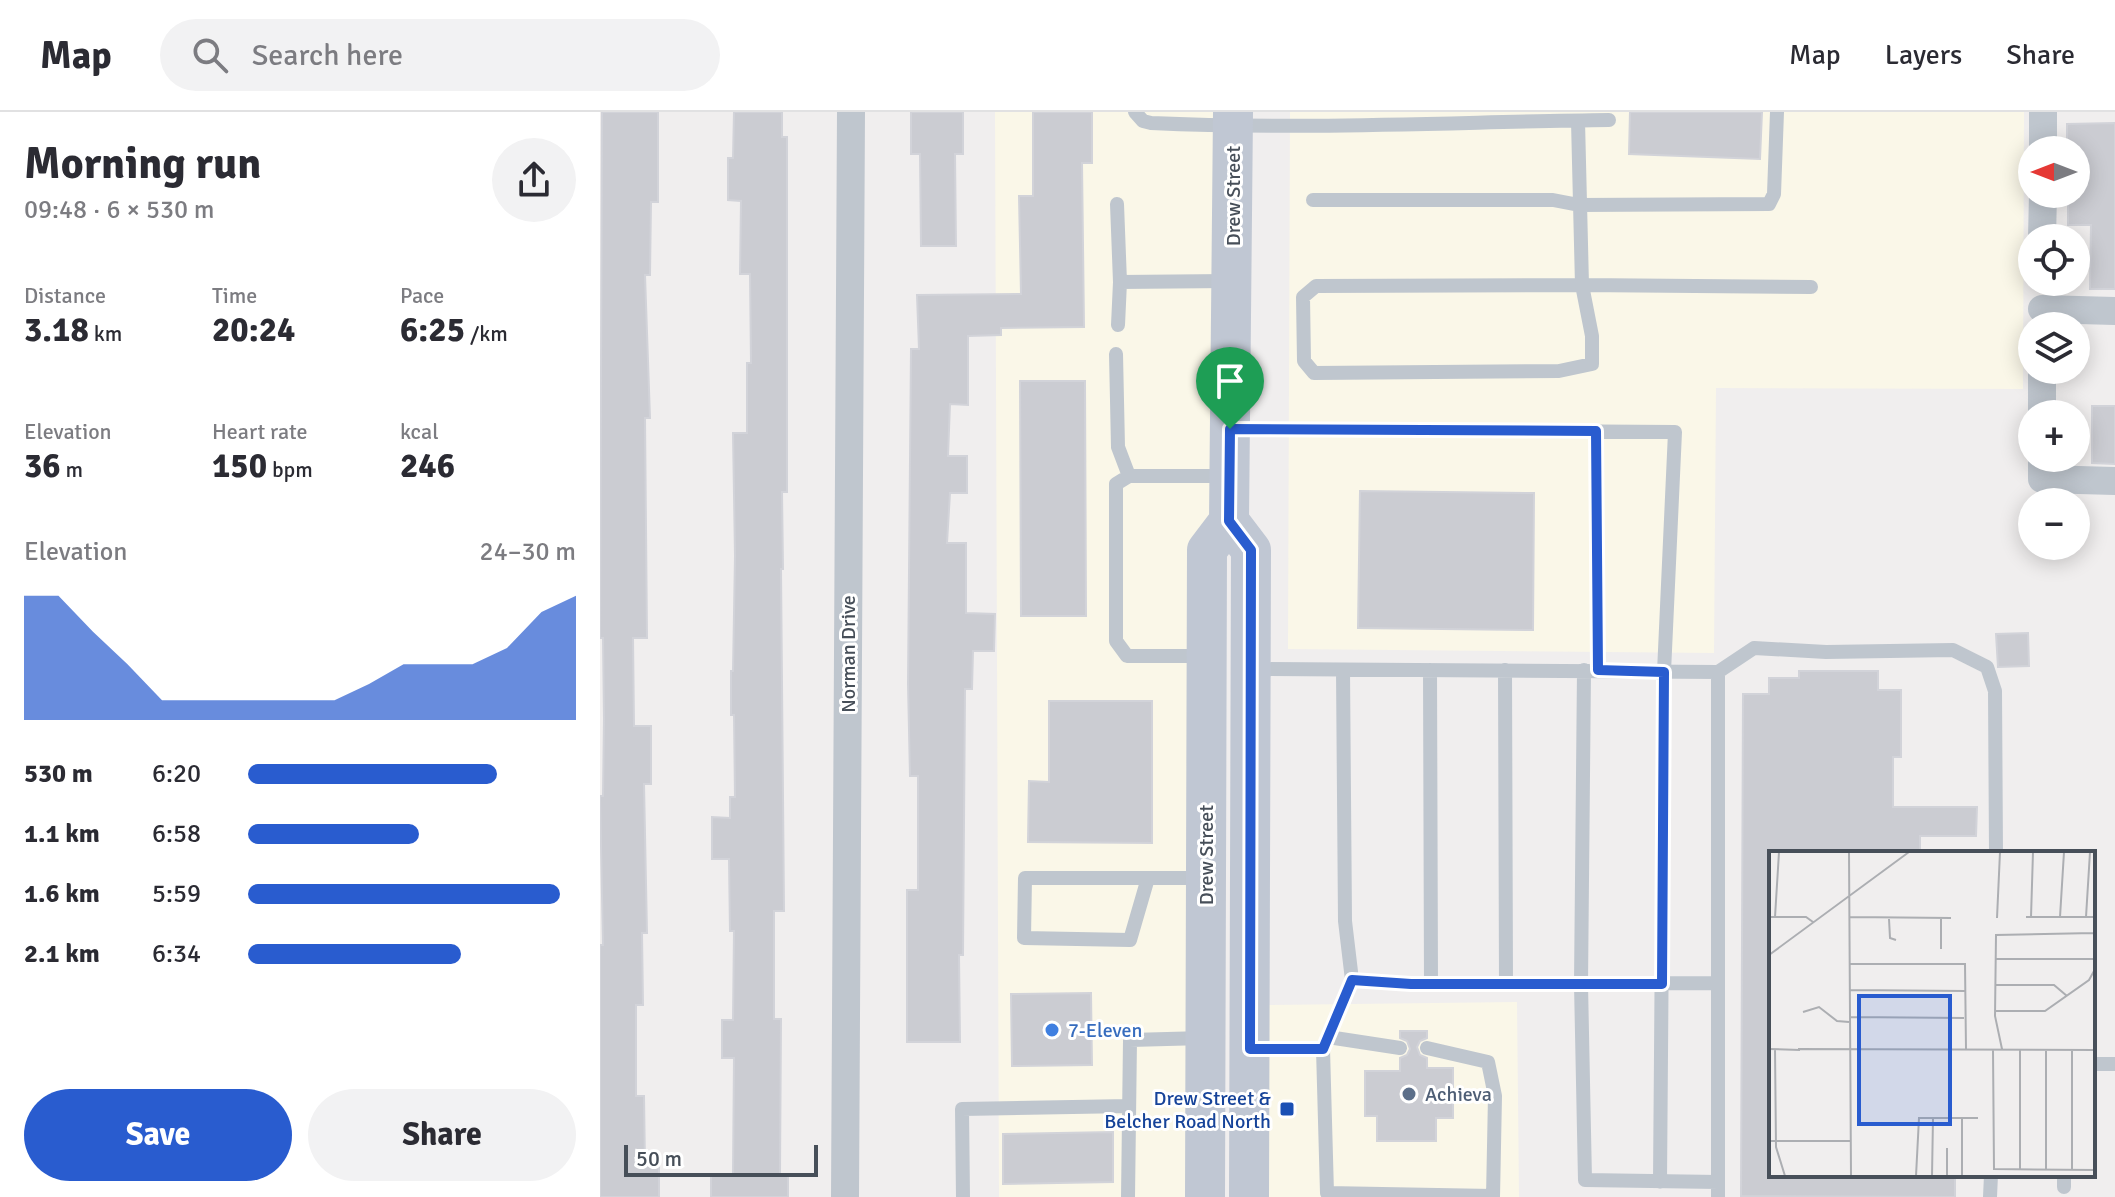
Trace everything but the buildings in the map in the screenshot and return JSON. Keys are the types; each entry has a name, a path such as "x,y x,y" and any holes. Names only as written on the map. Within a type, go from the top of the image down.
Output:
{"main road":[{"name":"Drew Street","path":"1205,1197 1207,550 1229,521 1233,119"},
{"path":"1229,521 1251,550 1249,1197"}],"street":[{"name":"Norman Drive","path":"845,1197 851,112"},
{"path":"2043,112 2043,136"},
{"path":"2042,306 2115,311"},
{"path":"2064,472 2115,481"}],"lane":[{"path":"1135,112 1143,121 1151,123 1233,119 1609,120"},
{"path":"1313,200 1553,200 1579,205 1769,204 1774,194 1777,112"},
{"path":"1578,121 1582,285 1592,336 1592,364 1559,371 1314,373 1304,361 1303,297 1316,286 1582,285 1811,287"},
{"path":"1117,204 1118,325"},
{"path":"1120,282 1232,281"},
{"path":"1116,354 1118,447 1129,476"},
{"path":"1230,429 1675,432 1664,672 1660,1182"},
{"path":"1596,431 1581,984 1585,1180 1660,1182 1718,1190 1718,672"},
{"path":"1206,656 1127,656 1116,641 1116,484 1129,476 1229,476"},
{"path":"1252,669 1718,672 1754,648 1826,652 1953,650 1987,667 1995,691 1996,851"},
{"path":"1343,670 1345,921 1352,980 1325,1043 1327,1193 1493,1197 1495,1096 1488,1062 1427,1048"},
{"path":"1430,670 1431,984"},
{"path":"1505,670 1506,984"},
{"path":"1148,878 1130,940 1024,938 1025,878 1148,878 1206,878"},
{"path":"1352,980 1431,984 1718,983"},
{"path":"1128,1197 1130,1040 1205,1038"},
{"path":"1250,1049 1325,1043 1400,1048"},
{"path":"963,1197 962,1109 1129,1106"},
{"path":"1990,1197 1991,1177"}],"shaded area":[{"path":"995,112 1218,112 1217,281 1190,1197 999,1197"},
{"path":"1290,112 2024,112 2024,136 2018,136 2018,208 2024,208 2024,224 2018,224 2018,296 2023,296 2023,312 2018,312 2018,384 2023,384 2023,389 1716,388 1714,653 1288,649"},
{"path":"1517,1002 1519,1197 1264,1197 1265,1005"}],"place":[{"name":"7-Eleven","path":"1052,1030"},
{"name":"Achieva","path":"1409,1094"},
{"name":"Drew Street & Belcher Road North","path":"1287,1109"}],"route":[{"path":"1230,429 1596,431 1598,670 1664,672 1662,984 1411,984 1352,980 1323,1049 1250,1049 1251,550 1229,521 1230,429"}]}
